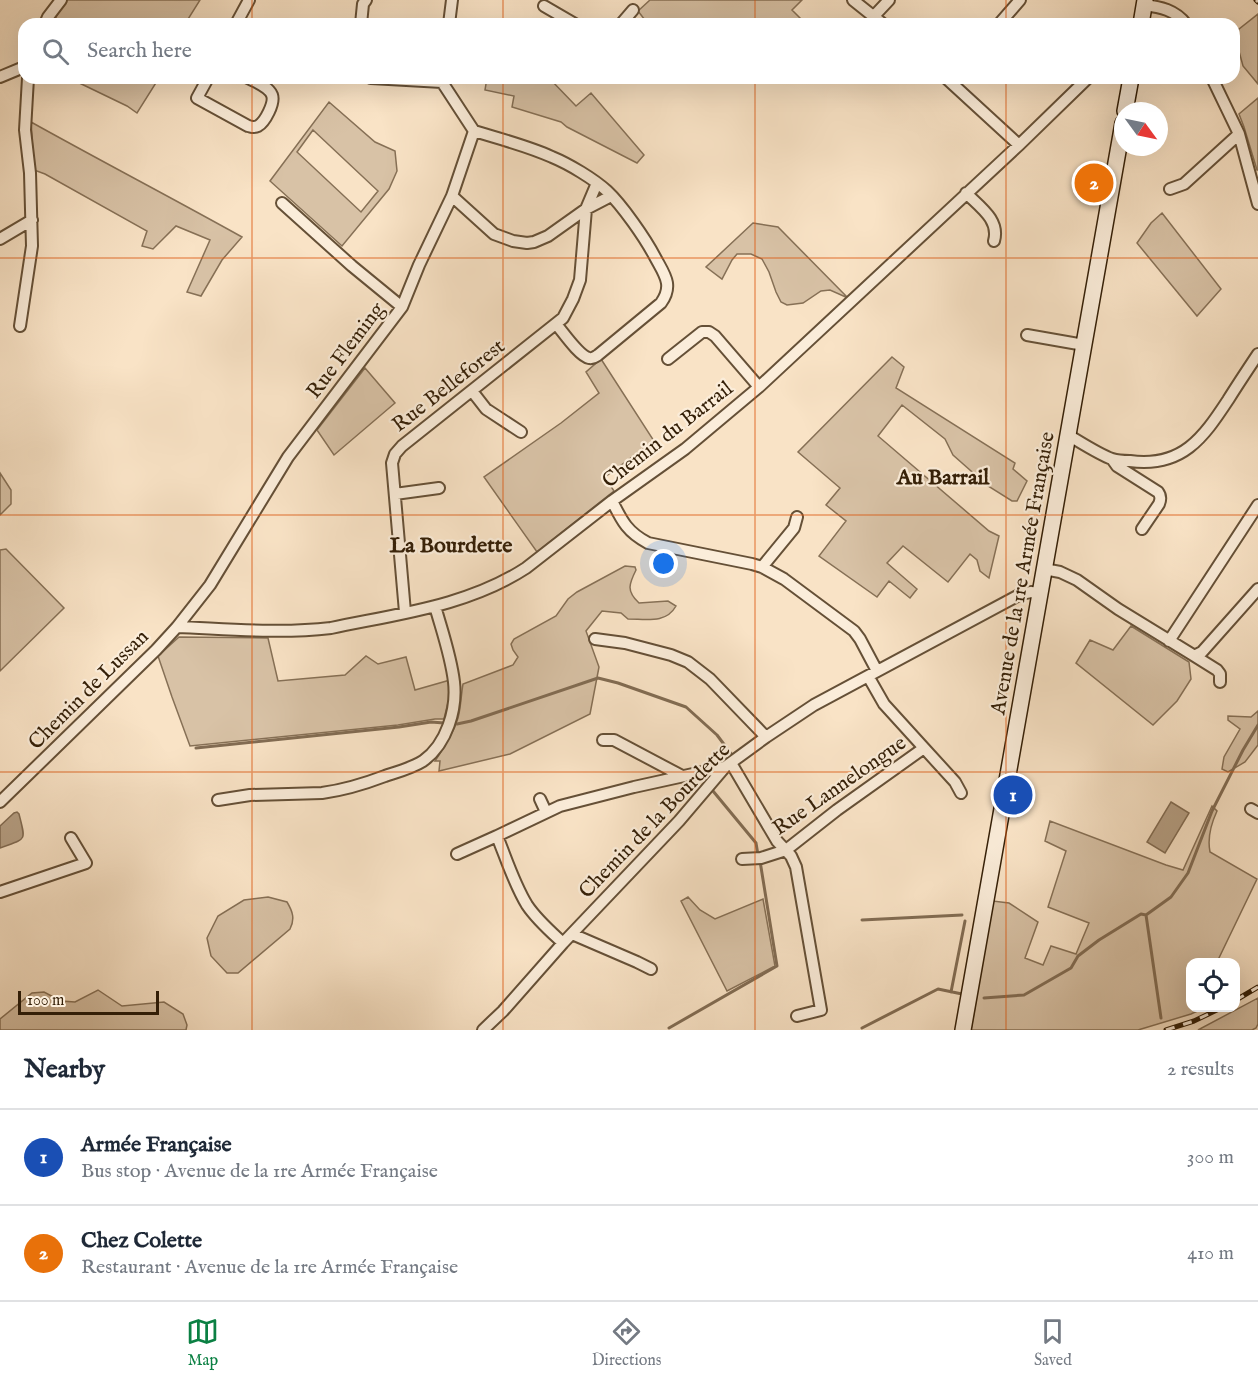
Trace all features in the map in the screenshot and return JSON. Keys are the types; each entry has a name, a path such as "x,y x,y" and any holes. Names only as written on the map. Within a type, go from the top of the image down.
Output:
{"main road":[{"path":"1142,18 1145,2"},
{"path":"1127,102 1130,84"},
{"name":"Avenue de la 1re Armée Française","path":"963,1030 1117,156"}],"street":[{"path":"48,18 61,0"},
{"path":"239,18 249,0"},
{"path":"362,18 363,4 366,0"},
{"path":"450,18 452,0"},
{"path":"853,0 876,18"},
{"path":"874,16 889,0"},
{"path":"1004,18 1020,0"},
{"path":"542,2 566,18"},
{"path":"1145,2 1174,12 1181,18"},
{"path":"626,18 633,10"},
{"path":"0,77 18,70"},
{"path":"20,326 32,246 30,173 25,130 28,84"},
{"path":"205,84 197,98 253,127 262,123 273,100 268,90 258,84"},
{"path":"445,84 474,131 552,156 606,189 649,246 667,281 668,289 661,303 594,357 586,357 580,352 556,324"},
{"path":"954,84 1018,145"},
{"name":"Chemin du Barrail","path":"177,627 310,630 330,628 435,606 478,593 511,578 685,449 759,387 1082,84"},
{"path":"1215,84 1239,134 1258,204"},
{"name":"Rue Fleming","path":"177,627 210,585 288,457 402,307 452,196 474,131"},
{"path":"1170,189 1184,184 1239,134"},
{"path":"586,209 597,183"},
{"path":"966,194 993,222 994,241"},
{"path":"452,196 494,234 521,243 534,242 548,236 586,209 611,196"},
{"path":"282,203 402,307"},
{"name":"Rue Belleforest","path":"405,612 392,464 395,454 563,318 580,280 586,209"},
{"path":"0,239 32,220"},
{"path":"668,359 702,332 710,332 759,387"},
{"path":"1027,335 1084,345"},
{"path":"1068,435 1112,459 1155,462 1168,458 1188,448 1209,429 1258,354"},
{"path":"472,391 486,409 521,432"},
{"path":"1112,459 1117,466 1160,495 1159,504 1142,529"},
{"path":"395,494 439,488"},
{"name":"Rue Lannelongue","path":"612,501 626,526 648,543 762,567 784,579 854,630 861,639 884,704 955,782 961,793"},
{"path":"1169,641 1258,505"},
{"path":"762,567 794,528 797,517"},
{"path":"1044,569 1053,570 1077,580 1118,609 1218,670 1220,682"},
{"path":"1193,655 1202,652 1258,589"},
{"name":"Chemin de la Bourdette","path":"483,1030 679,821 728,765 814,705 1021,594 1040,593"},
{"path":"218,800 250,795 322,793 358,786 408,768 430,755 444,737 454,700 452,665 435,606"},
{"name":"Chemin de Lussan","path":"0,802 177,627"},
{"path":"595,639 625,643 688,662 710,679 766,737"},
{"path":"603,740 614,741 682,776"},
{"name":"Rue Lannelongue","path":"742,859 761,858 786,850 837,810 924,748"},
{"path":"457,854 560,806 728,765 777,841 791,856 799,877 821,1010 797,1016"},
{"path":"540,799 546,812"},
{"path":"496,836 528,906 538,920 563,943"},
{"path":"0,892 86,863 71,838"},
{"path":"572,934 651,969"}],"shaded area":[{"path":"67,0 200,0 189,18 56,18"},
{"path":"650,0 802,0 792,10 800,18 643,18 638,11"},
{"path":"1258,14 1258,84 1243,66 1240,55 1240,28"},
{"path":"81,84 155,84 137,113"},
{"path":"486,84 555,84 576,106 591,93 644,155 637,163 561,122 512,107 514,96 485,90"},
{"path":"1258,98 1258,170 1257,170 1239,114"},
{"path":"329,102 375,142 395,151 397,171 389,189 342,246 270,181","holes":["313,130 378,191 361,212 297,152"]},
{"path":"31,122 242,237 222,260 201,296 187,292 210,240 176,226 153,249 142,246 147,231 34,170"},
{"path":"1162,213 1221,289 1197,316 1137,243 1151,223"},
{"path":"753,223 778,227 848,298 830,290 821,291 803,303 787,305 781,302 762,259 751,254 737,254 722,279 706,267"},
{"path":"892,357 904,367 896,388 1015,463 1013,469 1027,481 1017,501 1012,501 988,486 953,455 945,439 902,405 878,436 989,531 999,536 989,578 980,571 977,560 970,554 948,582 903,546 887,563 917,589 910,598 889,581 877,597 819,556 846,521 826,505 840,488 798,452"},
{"path":"601,359 654,441 605,477 614,491 537,552 484,477 561,423 599,393 586,372"},
{"path":"365,368 395,403 334,455 317,430"},
{"path":"0,473 11,490 11,504 0,515"},
{"path":"6,549 64,608 0,671 0,550"},
{"path":"625,566 635,567 630,591 639,603 668,601 676,606 667,616 655,619 628,619 621,613 602,611 586,631 599,667 590,714 510,754 439,771 440,761 435,761 456,724 463,684 513,665 518,657 511,644 514,639 556,616 568,599 577,592"},
{"path":"1131,626 1189,662 1191,679 1177,701 1153,725 1076,663 1090,640 1113,650"},
{"path":"179,637 268,638 278,681 345,675 366,656 378,664 406,657 415,690 450,680 451,690 444,719 190,746 158,656"},
{"path":"1258,711 1258,745 1245,762 1228,772 1222,769 1224,757 1240,729 1228,720 1228,716 1251,717"},
{"path":"1171,802 1189,813 1165,853 1147,842"},
{"path":"1212,806 1217,811 1210,831 1210,852 1257,879 1219,958 1186,958 1186,1012 1195,1012 1138,1030 971,1030 993,901 1009,903 1038,922 1025,958 1043,965 1051,946 1076,954 1089,923 1048,907 1066,851 1045,841 1050,821 1183,870"},
{"path":"17,812 23,830 22,838 0,848 0,826"},
{"path":"268,897 287,902 293,916 290,929 238,973 227,973 211,956 207,938 218,916 244,900"},
{"path":"688,897 700,910 715,919 763,899 775,966 727,991 681,901"},
{"path":"98,990 122,1006 164,1002 183,1014 187,1025 186,1030 0,1030 0,1019 32,993 44,992 61,1001 75,1002"},
{"path":"1258,998 1256,1028 1252,1030 1198,1030 1232,1012 1240,1012 1240,1008"}],"waterway":[{"path":"457,724 598,678 686,707 717,735 732,755"},
{"path":"196,748 431,722 444,723"},
{"path":"984,998 1024,995 1071,968 1078,956 1099,940 1141,914 1146,915 1171,897 1188,873 1212,811 1258,725"},
{"path":"713,791 756,843 758,855"},
{"path":"669,1028 777,966 760,861"},
{"path":"862,920 962,915"},
{"path":"1146,915 1161,1018"},
{"path":"951,992 965,921"},
{"path":"862,1028 938,989 962,994"}],"railway":[{"path":"1240,998 1258,987"},
{"path":"1166,1030 1213,1012"}],"place":[{"name":"Chez Colette","path":"1094,183"},
{"name":"Armée Française","path":"1013,795"}],"district":[{"name":"Au Barrail","path":"943,476"},
{"name":"La Bourdette","path":"451,544"}]}
